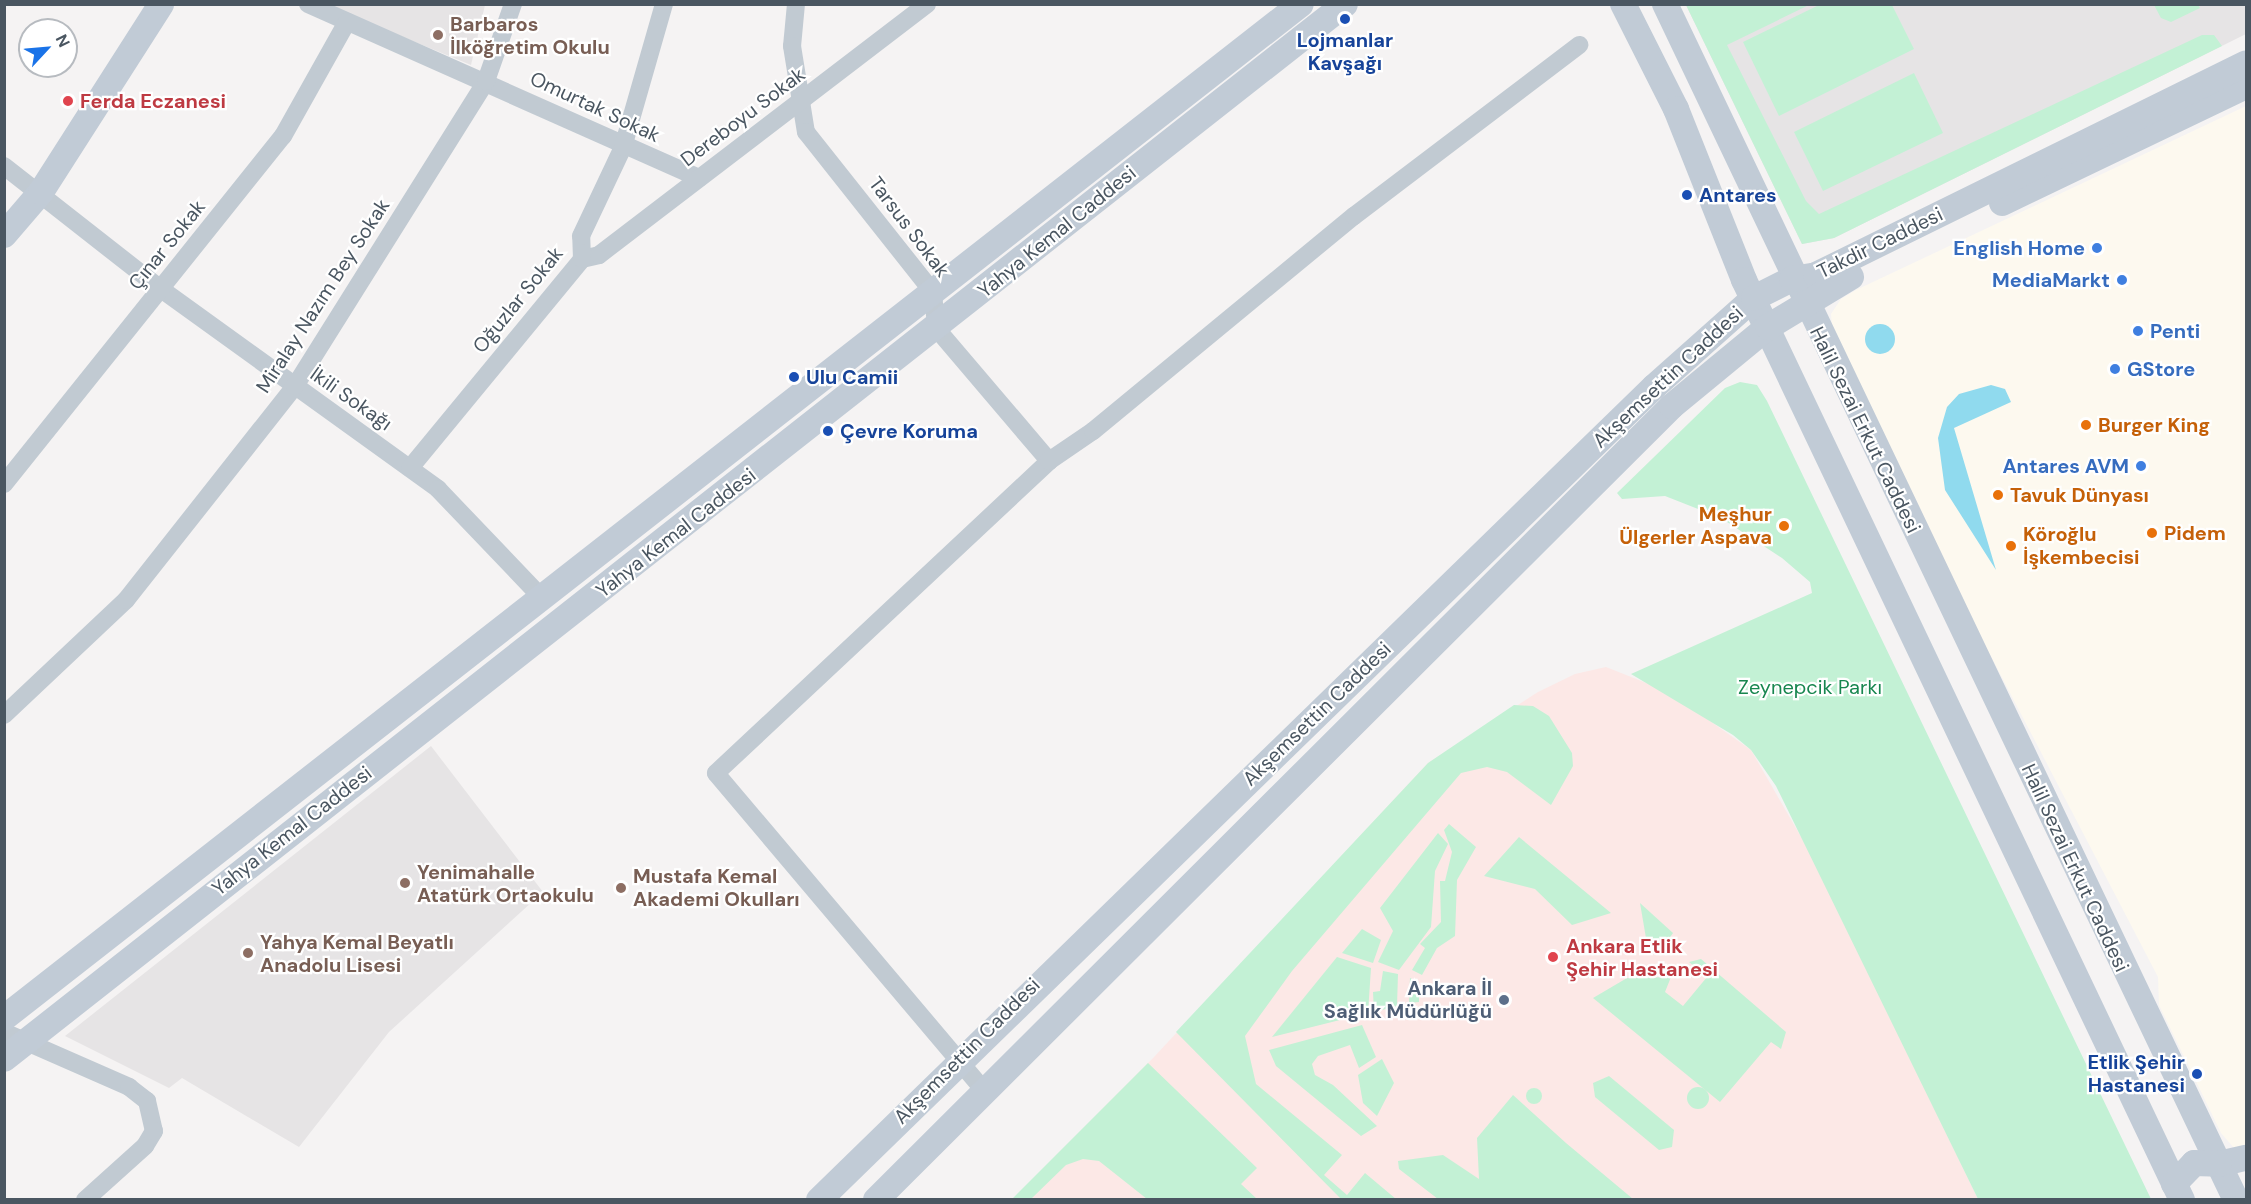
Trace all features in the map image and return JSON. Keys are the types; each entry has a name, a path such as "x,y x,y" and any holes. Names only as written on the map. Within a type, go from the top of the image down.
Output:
{"main road":[{"path":"4,235 41,192 161,4"},
{"name":"Yahya Kemal Caddesi","path":"4,1018 1301,4"},
{"name":"Yahya Kemal Caddesi","path":"4,1059 16,1036 936,328 1345,4"},
{"path":"1623,4 1676,109 1754,298 1792,279 1711,94 1665,4"},
{"name":"Takdir Caddesi","path":"2247,63 1816,275 1792,279 1806,309 1823,290 2247,86"},
{"name":"Akşemsettin Caddesi","path":"819,1200 957,1059 1654,387 1754,298 1768,327 1713,369 1638,439 987,1094 876,1200"},
{"name":"Halil Sezai Erkut Caddesi","path":"1768,327 1806,309 2236,1200"},
{"path":"1768,327 2178,1192"},
{"path":"2178,1192 2194,1163 2219,1164 2247,1158"},
{"path":"2236,1200 2247,1193"}],"street":[{"name":"Omurtak Sokak","path":"308,4 486,81 623,147 699,178"},
{"name":"Miralay Nazım Bey Sokak","path":"4,715 126,600 295,386 486,81 513,4"},
{"name":"Oğuzlar Sokak","path":"410,468 582,259 581,236 623,147 664,4"},
{"name":"Tarsus Sokak","path":"796,4 792,46 803,101 806,132 933,292 936,328"},
{"name":"Dereboyu Sokak","path":"582,259 598,255 803,101 927,4"},
{"name":"Çınar Sokak","path":"4,484 283,136 347,22"},
{"path":"987,1094 716,773 1049,461 1094,431 1354,216 1579,45"},
{"name":"İkili Sokağı","path":"4,166 41,192 161,290 438,489 542,598"},
{"path":"936,328 1049,461"},
{"path":"16,1036 129,1087 147,1101 153,1131 145,1146 85,1200"}],"shaded area":[{"name":"Barbaros İlköğretim Okulu","path":"325,5 485,5 471,65"},
{"path":"1686,5 2246,5 2246,34 1834,238 1802,244"},
{"path":"2246,106 2246,1151 2234,1148 2221,1133 2159,1005 2158,977 1983,641 1832,326 1831,314 1841,299 1856,290"},
{"name":"Ankara Etlik Şehir Hastanesi","path":"1606,667 1669,692 1751,750 1812,856 1978,1199 1012,1200 1154,1057 1428,763 1538,692 1575,674"},
{"path":"431,746 543,892 389,1032 299,1147 182,1078 169,1088 65,1036"}],"green space":[{"path":"1686,5 1809,5 1727,45 1806,201 1819,214 2202,35 2214,35 2222,46 1834,238 1802,244"},
{"path":"1819,5 1892,5 1914,49 1779,116 1743,42"},
{"path":"2154,5 2198,5 2200,8 2171,22 2161,18"},
{"path":"1914,73 1943,133 1823,191 1794,132"},
{"name":"Zeynepcik Parkı","path":"1740,382 1757,385 1767,401 2151,1199 1978,1199 1776,786 1751,750 1733,735 1631,674 1812,593 1810,582 1782,558 1721,518 1665,496 1622,499 1617,493 1725,388"},
{"path":"1514,705 1533,706 1549,716 1572,753 1573,766 1551,805 1507,772 1487,767 1461,773 1292,971 1245,1036 1256,1084 1342,1155 1324,1175 1347,1195 1365,1173 1396,1199 1341,1199 1176,1032 1428,763"},
{"path":"1449,824 1476,847 1457,880 1455,936 1437,948 1422,975 1412,970 1425,948 1420,944 1441,922 1440,881 1445,881 1452,852 1444,830"},
{"path":"1438,833 1448,844 1435,871 1431,927 1399,970 1378,962 1393,931 1380,908"},
{"path":"1519,837 1611,913 1572,925 1535,889 1484,876"},
{"path":"1640,903 1673,933 1666,943 1647,944"},
{"path":"1362,929 1381,940 1373,963 1342,953"},
{"path":"1337,957 1371,968 1368,1013 1272,1037"},
{"path":"1701,959 1786,1032 1781,1049 1771,1042 1720,1102 1593,998 1627,978 1671,977 1665,992 1683,1006 1707,977 1689,962"},
{"path":"1383,971 1398,974 1397,1006 1374,1012 1373,992 1380,991"},
{"path":"1410,978 1419,982 1419,1002 1409,1003"},
{"path":"1362,1025 1376,1057 1359,1068 1350,1045 1318,1056 1312,1064 1315,1075 1333,1085 1377,1126 1361,1136 1276,1066 1269,1050"},
{"path":"1382,1059 1394,1083 1377,1116 1363,1103 1358,1075"},
{"path":"1148,1063 1257,1168 1241,1184 1257,1199 1147,1199 1099,1161 1083,1159 1066,1165 1031,1199 1012,1199"},
{"path":"1609,1076 1674,1130 1672,1147 1659,1150 1595,1097 1593,1083"},
{"path":"1698,1087 1708,1094 1709,1098 1702,1108 1698,1109 1688,1102 1687,1098 1694,1088"},
{"path":"1534,1088 1542,1096 1534,1104 1526,1096"},
{"path":"1513,1095 1633,1199 1438,1199 1399,1169 1398,1161 1443,1155 1479,1179 1477,1138"}],"water":[{"path":"1880,324 1891,328 1895,339 1891,350 1880,354 1869,350 1865,339 1869,328"},
{"path":"1991,385 2005,389 2011,402 1954,428 1996,570 1945,490 1938,438 1947,407 1959,394"}],"place":[{"name":"Lojmanlar Kavşağı","path":"1345,19"},
{"name":"Barbaros İlköğretim Okulu","path":"438,35"},
{"name":"Ferda Eczanesi","path":"68,101"},
{"name":"Antares","path":"1687,195"},
{"name":"English Home","path":"2097,248"},
{"name":"MediaMarkt","path":"2122,280"},
{"name":"Penti","path":"2138,331"},
{"name":"GStore","path":"2115,369"},
{"name":"Ulu Camii","path":"794,377"},
{"name":"Burger King","path":"2086,425"},
{"name":"Çevre Koruma","path":"828,431"},
{"name":"Antares AVM","path":"2141,466"},
{"name":"Tavuk Dünyası","path":"1998,495"},
{"name":"Meşhur Ülgerler Aspava","path":"1784,526"},
{"name":"Pidem","path":"2152,533"},
{"name":"Köroğlu İşkembecisi","path":"2011,546"},
{"name":"Yenimahalle Atatürk Ortaokulu","path":"405,883"},
{"name":"Mustafa Kemal Akademi Okulları","path":"621,888"},
{"name":"Yahya Kemal Beyatlı Anadolu Lisesi","path":"248,953"},
{"name":"Ankara Etlik Şehir Hastanesi","path":"1553,957"},
{"name":"Ankara İl Sağlık Müdürlüğü","path":"1504,1000"},
{"name":"Etlik Şehir Hastanesi","path":"2197,1074"}]}
